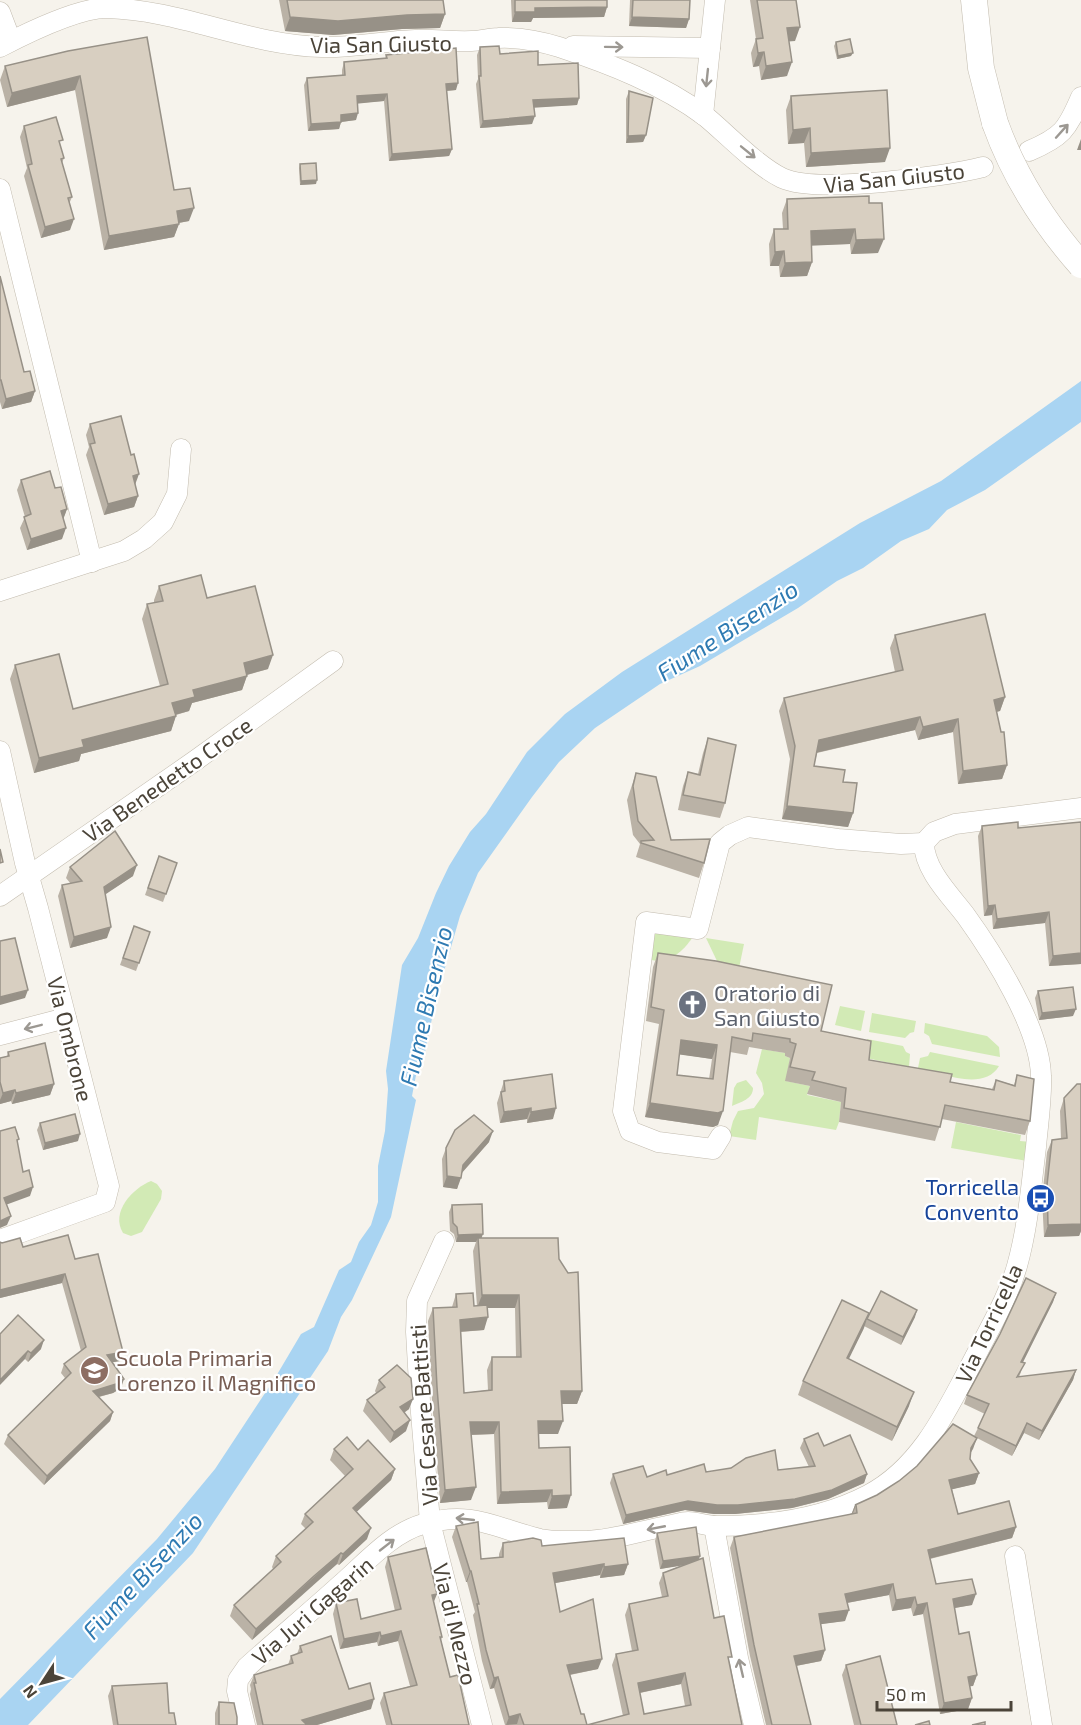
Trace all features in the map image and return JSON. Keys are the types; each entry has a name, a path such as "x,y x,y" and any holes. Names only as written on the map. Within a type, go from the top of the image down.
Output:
{"street":[{"path":"703,115 715,0"},
{"path":"974,0 981,68 995,123 1032,199 1057,236 1081,265"},
{"name":"Via San Giusto","path":"6,44 72,15 106,8 151,13 267,41 323,48 414,40 527,39 556,46 607,64 662,90 703,115 782,178 809,185 868,183 960,173 983,167"},
{"path":"0,12 6,44"},
{"name":"Via San Giusto","path":"556,46 710,48"},
{"path":"1029,152 1059,136 1068,126 1081,97"},
{"path":"0,189 92,562"},
{"path":"0,591 124,552 144,539 162,522 177,495 181,449"},
{"name":"Via Benedetto Croce","path":"0,896 196,760 333,661"},
{"name":"Via Ombrone","path":"0,751 29,875 109,1186 105,1202 0,1240"},
{"path":"721,1136 713,1149 658,1142 630,1131 623,1111 646,921 698,929 720,843 730,835 748,827 838,839 901,844 924,843 934,832 956,824 1081,808"},
{"name":"Via Torricella","path":"714,1526 778,1522 822,1513 870,1494 906,1468 942,1418 998,1313 1016,1271 1026,1232 1038,1120 1041,1074 1038,1053 1032,1034 1002,974 969,921 935,874 926,858 924,843"},
{"path":"0,1035 66,1018"},
{"name":"Via Cesare Battisti","path":"444,1241 417,1301 419,1390 430,1522 464,1518 480,1520 544,1540 588,1541 688,1522 714,1526"},
{"name":"Via Juri Gagarin","path":"245,1725 237,1691 238,1680 247,1667 387,1544 405,1532 430,1522"},
{"name":"Via di Mezzo","path":"430,1522 482,1725"},
{"path":"714,1526 738,1658 754,1725"},
{"path":"1015,1556 1042,1725"}],"green space":[{"path":"655,929 694,935 676,955 664,960 651,960"},
{"path":"706,938 744,944 738,973 717,961"},
{"path":"840,1006 865,1011 861,1031 835,1025"},
{"path":"872,1013 916,1021 914,1032 905,1038 869,1032"},
{"path":"925,1023 987,1036 999,1047 1000,1057 932,1044 929,1036 924,1033"},
{"path":"867,1039 903,1046 910,1054 909,1067 866,1058"},
{"path":"762,1049 785,1053 785,1056 790,1058 786,1081 810,1086 807,1095 841,1102 836,1130 759,1117 756,1140 729,1136 738,1111 754,1108 764,1094 762,1083 756,1073"},
{"path":"930,1052 999,1066 992,1074 983,1078 961,1079 918,1068 920,1058 928,1056"},
{"path":"746,1080 753,1088 751,1095 746,1100 732,1106 734,1088 737,1083"},
{"path":"956,1122 1021,1135 1020,1141 1031,1142 1027,1161 951,1148"},
{"path":"151,1181 157,1184 162,1191 161,1199 142,1232 131,1236 123,1233 119,1217 121,1209 137,1189"}],"water":[{"name":"Fiume Bisenzio","path":"1081,381 1081,422 985,490 947,510 929,529 901,541 863,568 837,581 798,608 700,666 660,684 595,728 559,762 478,873 460,916 436,999 423,1062 417,1070 412,1096 416,1100 391,1217 352,1300 341,1317 328,1351 193,1553 28,1725 0,1725 0,1699 157,1539 215,1469 301,1334 314,1327 339,1270 351,1262 359,1242 371,1225 378,1202 378,1166 385,1131 388,1089 386,1071 402,965 418,938 449,866 470,832 486,814 527,752 565,714 622,672 860,523 941,481"}],"building":[{"path":"287,0 443,0 445,14 338,21 290,17"},
{"path":"515,0 607,0 607,7 535,8 535,12 515,12"},
{"path":"633,0 690,0 689,19 632,17"},
{"path":"757,0 796,0 800,27 787,28 792,62 766,66 764,52 758,53 756,39 763,38"},
{"path":"147,37 174,190 190,188 194,208 177,211 179,224 109,236 80,76 12,93 5,66 68,51"},
{"path":"850,39 853,53 838,56 836,42"},
{"path":"499,46 500,54 538,51 538,65 578,63 579,98 533,100 535,116 483,121 479,76 481,76 480,47"},
{"path":"456,48 458,83 446,84 452,149 392,154 387,94 357,96 358,113 341,115 341,122 311,124 307,78 345,75 344,62"},
{"path":"887,90 890,148 811,153 810,128 793,130 791,96"},
{"path":"629,91 653,98 646,135 628,136"},
{"path":"56,117 63,140 59,141 64,158 61,159 72,197 68,198 74,219 45,227 28,165 32,164 24,126"},
{"path":"316,163 317,180 301,181 300,164"},
{"path":"869,196 869,203 882,203 884,239 856,240 855,229 811,231 812,262 785,263 784,251 775,252 774,229 788,229 787,199"},
{"path":"0,276 24,372 30,371 35,391 6,399 0,380"},
{"path":"121,416 131,455 134,454 139,474 133,476 138,496 108,504 90,444 95,443 90,424"},
{"path":"50,471 55,488 61,487 67,509 61,511 66,528 31,539 24,517 31,514 21,480"},
{"path":"201,575 207,598 255,586 273,655 244,663 247,676 193,690 195,697 172,703 176,716 82,740 84,747 39,758 15,665 59,654 73,709 168,684 147,604 163,601 159,586"},
{"path":"985,614 1005,697 994,700 1001,732 1004,732 1007,765 963,771 958,719 923,727 920,717 819,740 814,766 845,770 843,782 857,783 853,813 787,806 795,746 784,698 903,670 895,635"},
{"path":"708,738 736,745 725,803 683,795 688,772 700,775"},
{"path":"636,773 656,777 671,840 710,839 704,863 641,843 641,841 654,840 638,821 633,786"},
{"path":"1018,822 1018,828 1081,822 1081,953 1053,956 1049,912 997,919 995,905 988,906 982,826"},
{"path":"115,831 137,865 104,887 111,927 74,937 62,885 82,881 70,867"},
{"path":"159,856 177,863 166,894 148,888"},
{"path":"134,926 150,932 139,963 123,958"},
{"path":"15,938 28,990 0,997 0,941"},
{"path":"658,953 716,961 832,985 821,1031 871,1041 869,1060 952,1074 950,1082 994,1090 996,1080 1015,1086 1017,1075 1034,1079 1030,1121 945,1105 940,1127 844,1108 846,1088 812,1080 815,1072 790,1067 796,1044 790,1042 790,1039 753,1033 752,1041 732,1037 723,1111 718,1113 650,1103 664,1010 651,1007","holes":["681,1040 717,1045 713,1079 677,1075"]},
{"path":"1073,987 1076,1009 1042,1013 1038,991"},
{"path":"45,1043 54,1084 16,1093 15,1090 3,1093 0,1082 0,1058 9,1056 8,1052"},
{"path":"552,1074 556,1108 531,1112 531,1108 504,1112 501,1092 505,1091 504,1081"},
{"path":"1077,1084 1081,1084 1081,1224 1048,1225 1047,1185 1052,1140 1067,1138 1064,1098"},
{"path":"75,1114 80,1134 45,1143 40,1123"},
{"path":"474,1115 493,1131 463,1165 461,1178 447,1176 446,1148 455,1130"},
{"path":"15,1127 19,1139 17,1140 23,1172 29,1170 33,1187 4,1198 11,1216 0,1221 0,1131"},
{"path":"482,1204 483,1234 458,1235 457,1227 453,1223 452,1205"},
{"path":"68,1235 75,1259 98,1254 123,1352 107,1355 124,1379 93,1391 113,1412 47,1476 8,1435 71,1373 64,1364 86,1347 65,1274 0,1290 0,1242 20,1238 23,1247"},
{"path":"478,1238 558,1238 559,1259 568,1273 578,1272 582,1391 561,1391 563,1421 538,1421 539,1448 570,1447 571,1495 552,1496 552,1490 501,1492 499,1422 470,1422 476,1487 445,1490 433,1308 457,1307 456,1294 473,1293 474,1306 487,1305 488,1317 460,1320 464,1393 492,1390 492,1357 521,1357 519,1295 482,1295"},
{"path":"1026,1278 1056,1293 1021,1362 1025,1363 1017,1377 1076,1370 1042,1431 1027,1423 1016,1446 978,1428 989,1404 967,1395 1000,1334"},
{"path":"881,1291 917,1310 903,1337 867,1319"},
{"path":"842,1300 869,1313 847,1358 914,1392 897,1427 803,1381"},
{"path":"18,1315 44,1340 31,1353 28,1351 0,1380 0,1334"},
{"path":"397,1365 411,1378 413,1399 400,1407 410,1420 394,1432 367,1400 385,1387 379,1380"},
{"path":"953,1424 977,1438 971,1448 970,1459 979,1473 949,1480 958,1514 1009,1501 1016,1527 928,1550 936,1584 972,1579 976,1594 953,1599 959,1634 969,1632 977,1675 968,1677 972,1698 944,1703 927,1603 917,1605 915,1597 896,1600 893,1584 845,1594 849,1610 819,1614 825,1650 794,1656 811,1725 772,1725 734,1537 857,1513 855,1505 899,1481 917,1466"},
{"path":"818,1433 824,1446 850,1435 867,1474 832,1490 795,1499 738,1505 688,1501 626,1515 613,1474 643,1466 647,1477 666,1470 667,1475 704,1464 706,1472 731,1468 746,1458 775,1450 778,1470 815,1466 804,1439"},
{"path":"347,1437 358,1450 368,1440 395,1469 353,1508 371,1528 256,1629 234,1605 281,1562 276,1556 313,1522 305,1514 353,1469 334,1449"},
{"path":"478,1522 481,1559 503,1557 503,1543 533,1538 541,1540 542,1546 624,1538 628,1564 604,1567 604,1564 553,1573 560,1612 593,1599 602,1659 567,1665 581,1714 584,1714 587,1725 524,1725 520,1714 509,1717 498,1677 494,1678 486,1650 477,1604 479,1604 456,1526"},
{"path":"696,1527 700,1556 663,1561 657,1533"},
{"path":"426,1548 437,1594 432,1595 442,1637 440,1637 450,1677 458,1675 469,1725 392,1725 384,1693 417,1685 401,1631 381,1636 380,1632 344,1639 336,1603 357,1599 361,1619 401,1609 388,1557"},
{"path":"703,1558 714,1618 724,1616 732,1657 728,1657 742,1725 587,1725 629,1714 616,1654 638,1650 629,1604 668,1596 663,1573","holes":["685,1673 691,1705 644,1714 638,1683"]},
{"path":"331,1636 349,1689 370,1683 374,1699 302,1720 307,1725 263,1725 254,1675 293,1663 291,1656 302,1652 300,1646"},
{"path":"880,1656 897,1725 861,1725 846,1665"},
{"path":"167,1683 169,1713 174,1713 176,1725 118,1725 112,1686"},
{"path":"219,1702 234,1703 237,1725 219,1725"},
{"path":"929,1721 930,1725 915,1725"}],"place":[{"name":"Oratorio di San Giusto","path":"693,1005"},
{"name":"Torricella Convento","path":"1040,1199"},
{"name":"Scuola Primaria Lorenzo il Magnifico","path":"95,1370"}]}
